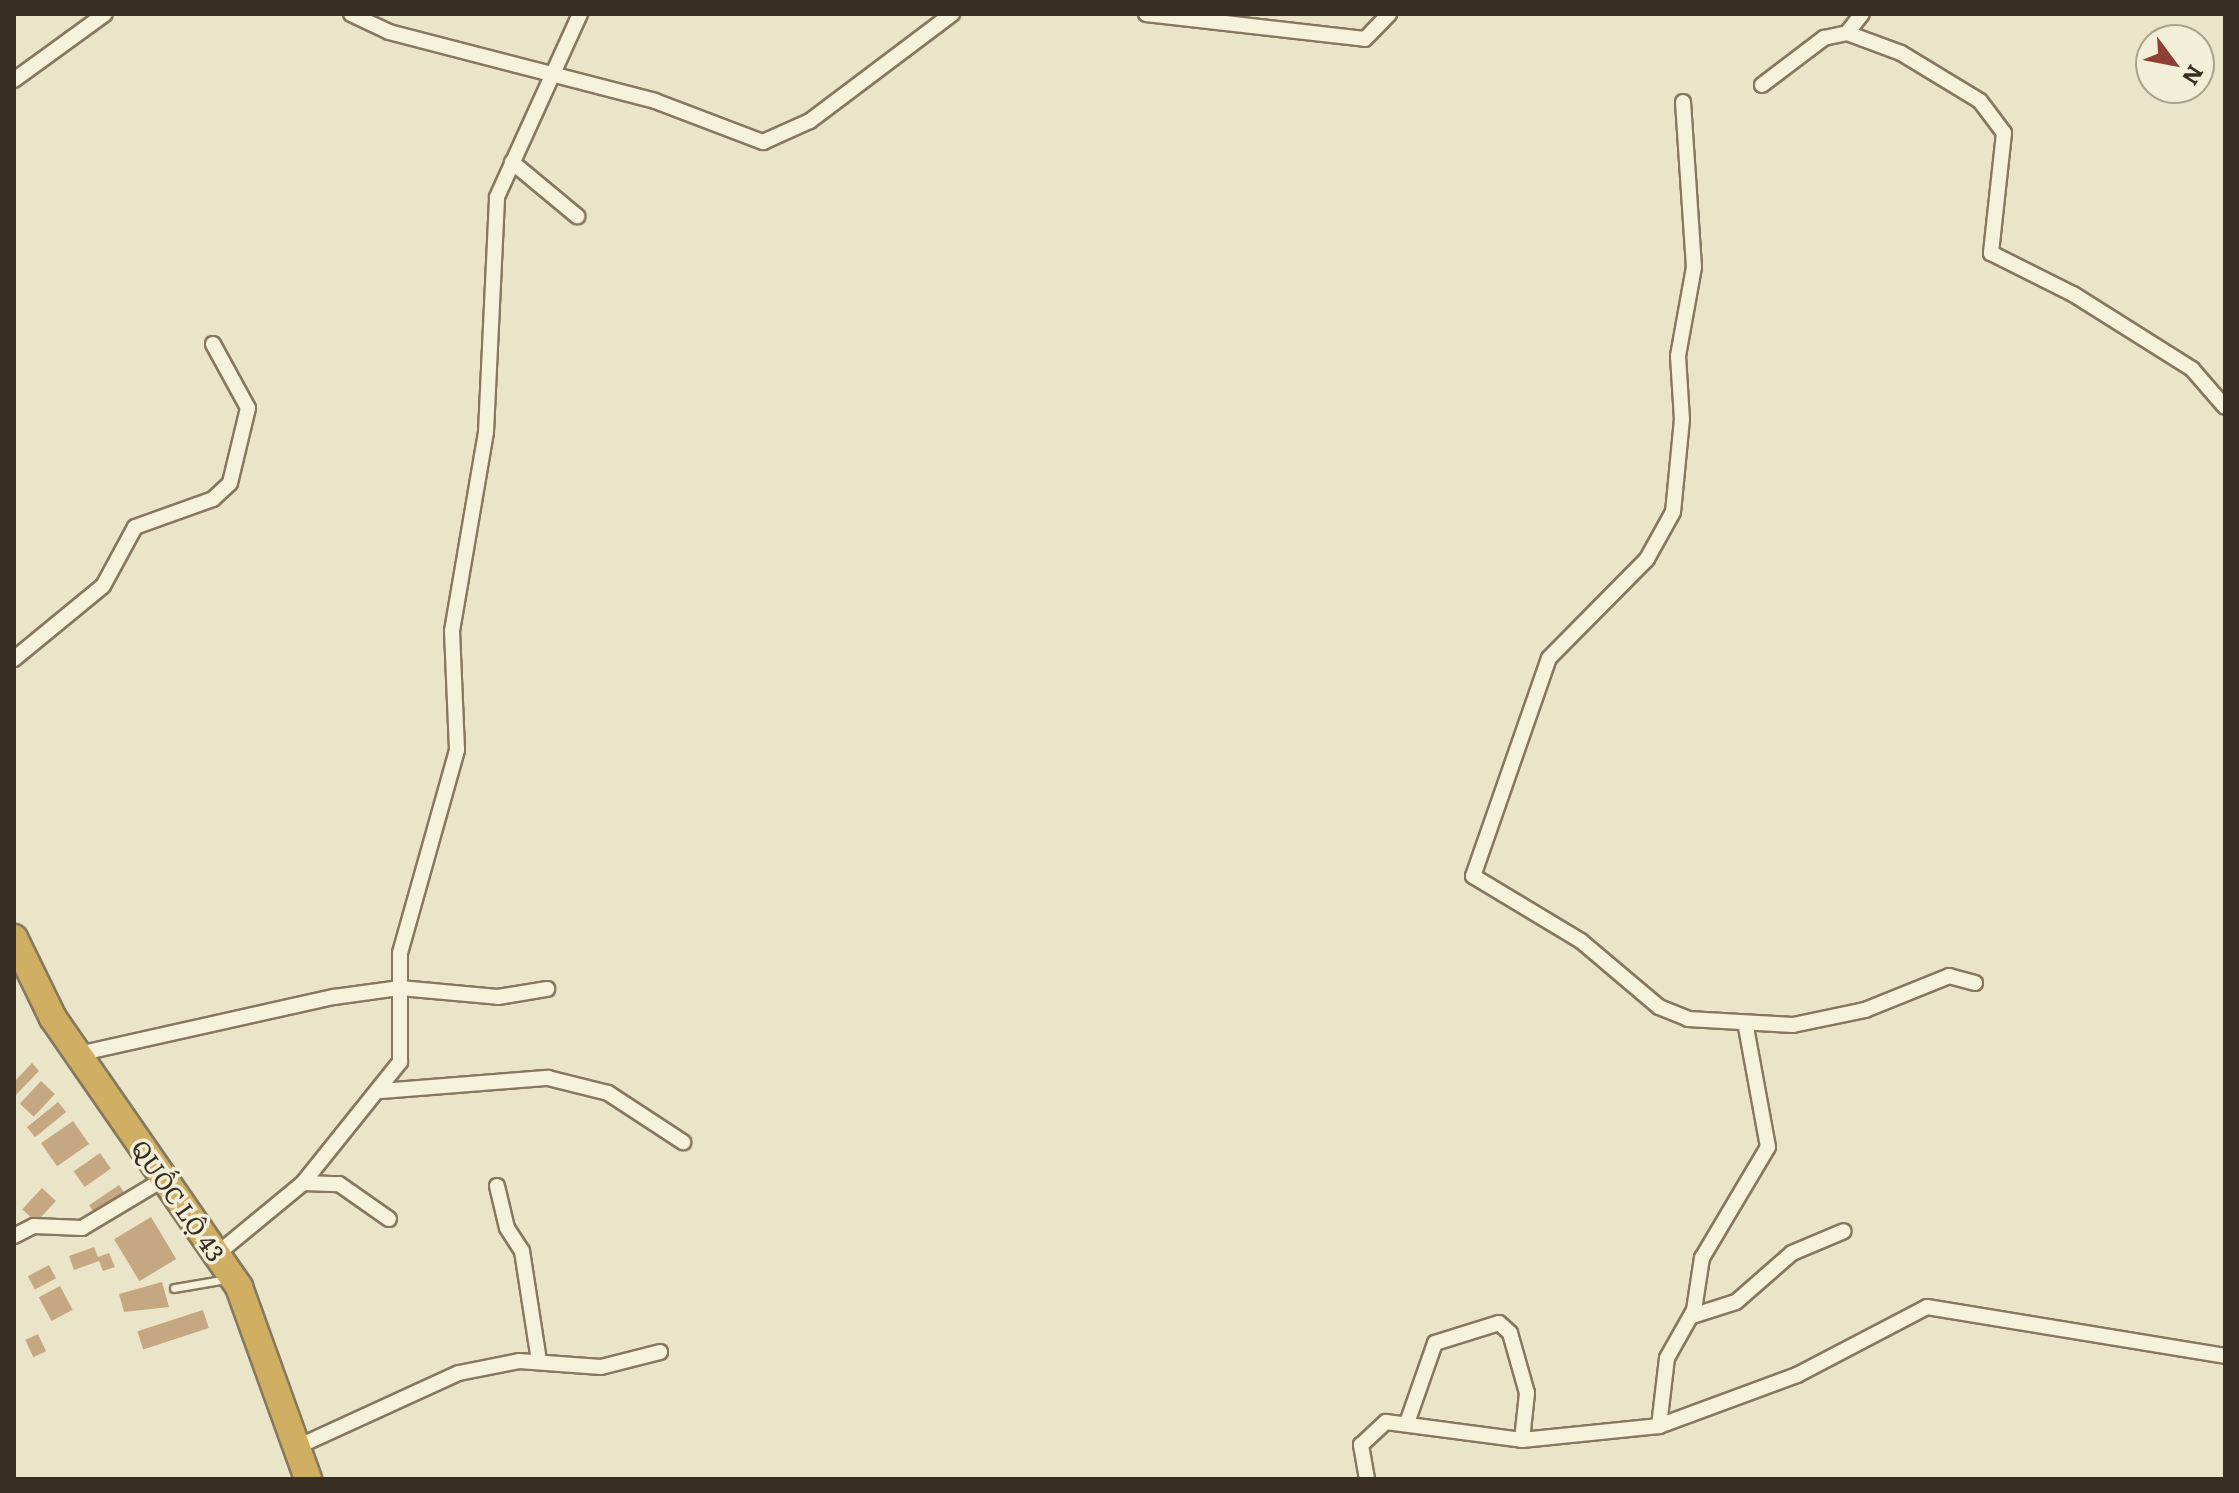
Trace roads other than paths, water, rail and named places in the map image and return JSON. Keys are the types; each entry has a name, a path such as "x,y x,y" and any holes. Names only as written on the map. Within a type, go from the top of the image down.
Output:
{"highway":[{"name":"QUỐC LỘ 43","path":"14,938 78,1054 233,1278 266,1345 308,1479"}],"street":[{"path":"14,80 105,14"},
{"path":"351,14 389,32 556,71 763,142 810,121 952,14"},
{"path":"217,1254 303,1183 381,1091 406,1036 400,988 400,953 457,750 452,631 486,432 495,211 512,162 580,14"},
{"path":"1146,14 1365,39 1389,14"},
{"path":"1847,33 1862,14"},
{"path":"1762,85 1824,38 1847,33 1941,74 1995,114 2004,133 1991,253 2073,294 2192,369 2225,407"},
{"path":"1683,102 1694,267 1678,356 1682,419 1673,512 1647,559 1549,658 1473,876 1581,941 1659,1007 1746,1027 1844,1017 1949,976 1975,983"},
{"path":"512,162 577,216"},
{"path":"14,659 103,586 135,527 213,499 230,483 248,408 213,344"},
{"path":"78,1054 289,1005 400,988 498,997 547,989"},
{"path":"1659,1426 1667,1358 1692,1316 1702,1258 1768,1147 1746,1027"},
{"path":"381,1091 548,1078 608,1093 683,1142"},
{"path":"14,1236 34,1226 82,1228 164,1179"},
{"path":"303,1183 339,1184 389,1219"},
{"path":"497,1186 507,1228 522,1251 539,1361"},
{"path":"1692,1316 1736,1302 1792,1253 1844,1231"},
{"path":"1367,1479 1365,1436 1386,1422 1407,1423 1444,1435 1522,1440 1659,1426 1797,1375 1927,1307 2225,1356"},
{"path":"1407,1423 1435,1343 1499,1323 1510,1333 1527,1393 1522,1440"},
{"path":"297,1447 459,1373 539,1361 601,1367 660,1352"}],"lane":[{"path":"174,1288 233,1278"}]}
